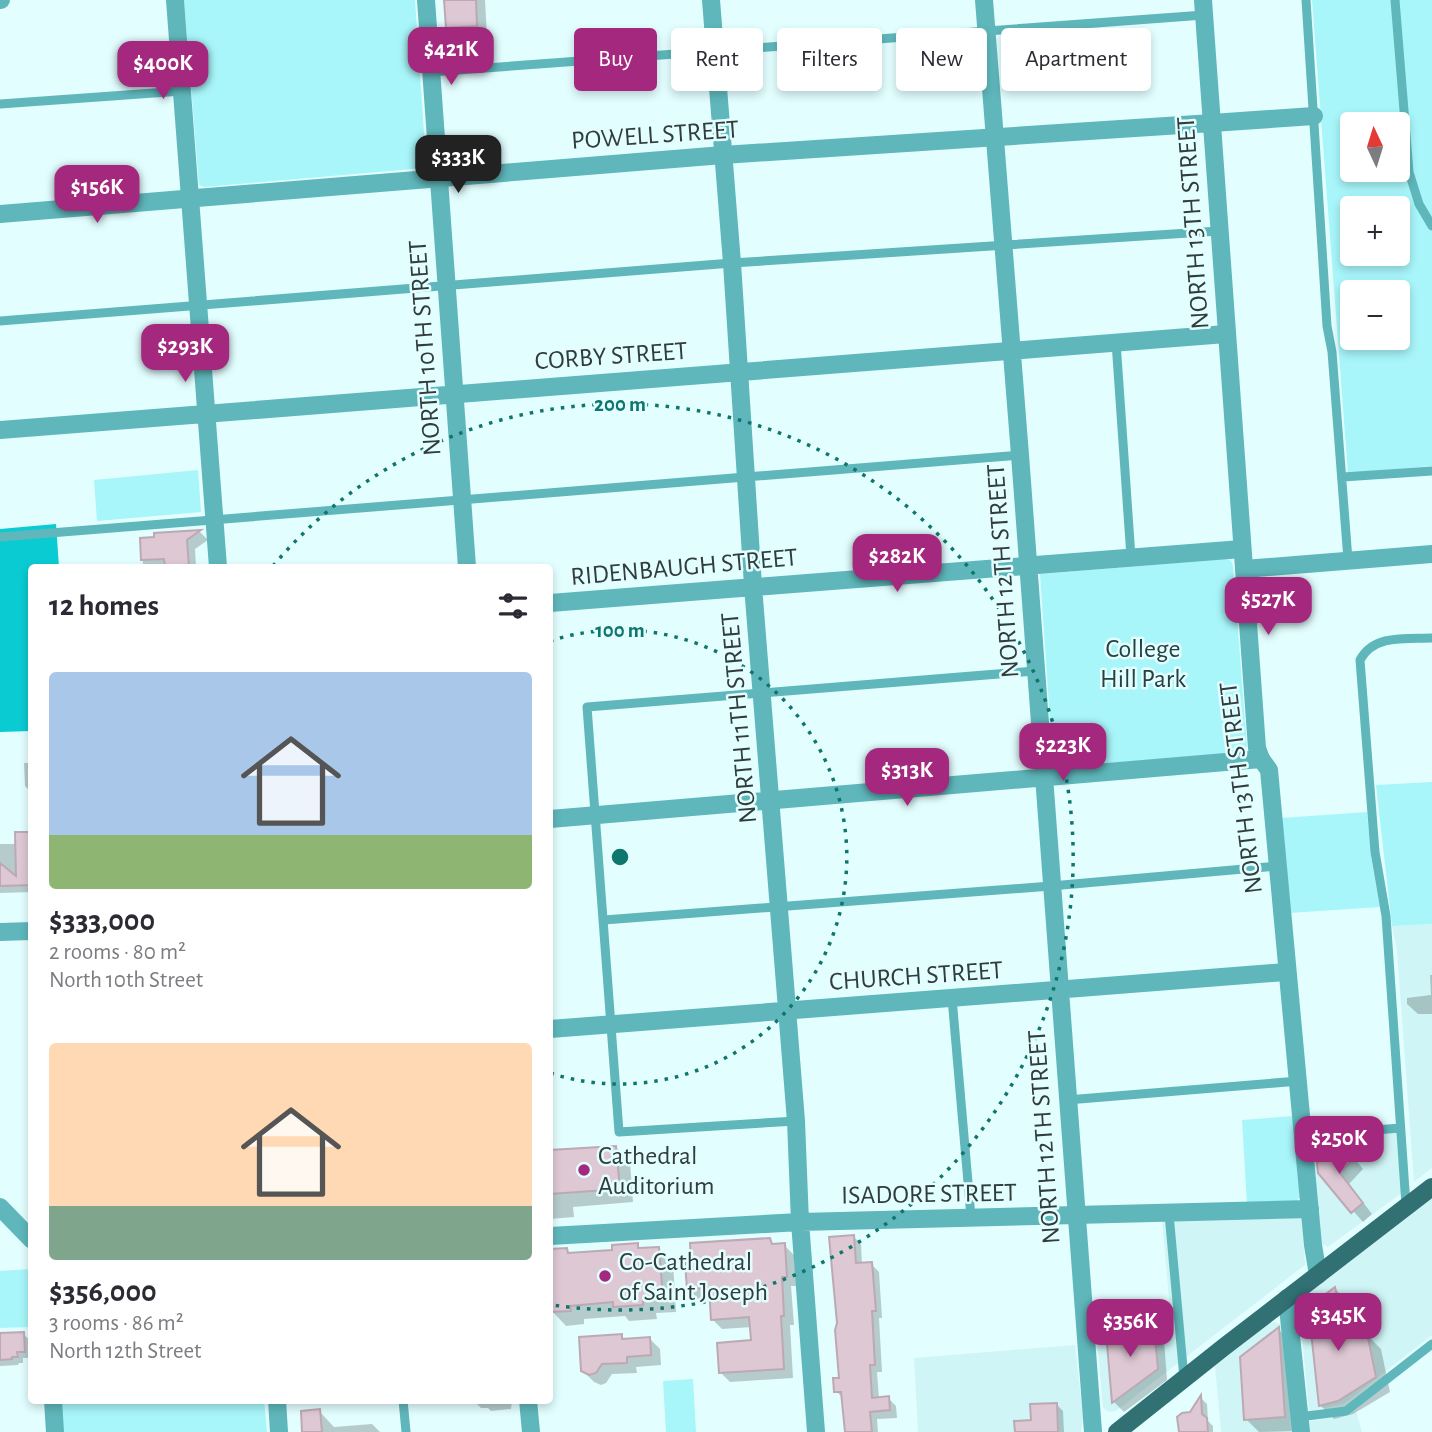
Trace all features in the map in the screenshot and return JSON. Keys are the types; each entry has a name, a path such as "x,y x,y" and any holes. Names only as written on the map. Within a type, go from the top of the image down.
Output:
{"main road":[{"path":"1117,1432 1432,1187"}],"street":[{"path":"175,0 218,564"},
{"name":"NORTH 10TH STREET","path":"426,0 467,564"},
{"name":"NORTH 11TH STREET","path":"711,0 713,28"},
{"name":"NORTH 12TH STREET","path":"984,0 986,28"},
{"name":"NORTH 13TH STREET","path":"1203,7 1257,748 1269,770 1286,972 1318,1275"},
{"name":"NORTH 12TH STREET","path":"987,43 1093,1432"},
{"name":"NORTH 11TH STREET","path":"718,91 732,263 753,586 796,1121 800,1222 816,1432"},
{"name":"POWELL STREET","path":"0,214 723,155 1314,116"},
{"name":"CORBY STREET","path":"0,430 1226,334"},
{"name":"RIDENBAUGH STREET","path":"553,603 1242,549"},
{"path":"1244,569 1432,554"},
{"path":"553,819 1261,759"},
{"path":"0,932 28,931"},
{"name":"CHURCH STREET","path":"553,1029 1286,972"},
{"path":"0,1207 28,1236"},
{"name":"ISADORE STREET","path":"553,1236 800,1222 1310,1209"},
{"path":"1287,1298 1300,1424"},
{"path":"53,1404 55,1432"},
{"path":"276,1404 279,1432"},
{"path":"528,1404 531,1432"}],"lane":[{"path":"1306,0 1327,326 1332,352 1348,560"},
{"path":"1395,0 1409,172 1419,204 1432,226"},
{"path":"987,30 1203,7"},
{"path":"763,46 896,37"},
{"path":"431,72 671,53"},
{"path":"0,104 182,91"},
{"path":"0,321 732,263 1219,231"},
{"path":"1116,342 1131,557"},
{"path":"0,537 1020,455"},
{"path":"1343,477 1432,471"},
{"path":"1406,1207 1385,916 1375,852 1360,660 1378,641 1432,638"},
{"path":"796,1121 619,1132 587,708 1035,671"},
{"path":"604,920 1277,866"},
{"path":"952,998 971,1217"},
{"path":"1067,1100 1299,1081"},
{"path":"1303,1136 1400,1128"},
{"path":"1169,1214 1184,1378"},
{"path":"1300,1424 1346,1411 1432,1344"},
{"path":"403,1404 405,1432"}],"shaded area":[{"path":"56,524 59,564 28,564 28,731 0,732 0,529"},
{"path":"1432,924 1432,1168 1414,1182 1397,951 1392,926"},
{"path":"1397,1132 1403,1192 1328,1247 1321,1244 1310,1139"},
{"path":"1432,1198 1432,1335 1344,1404 1309,1411 1300,1316 1305,1296"},
{"path":"1302,1215 1305,1265 1116,1411 1109,1412 1103,1408 1096,1328 1171,1322 1162,1219"},
{"path":"1275,1322 1281,1325 1283,1331 1291,1432 1221,1432 1215,1366 1268,1324"},
{"path":"1075,1345 1083,1416 1081,1432 918,1432 914,1358"},
{"path":"1356,1411 1362,1432 1310,1432 1309,1421 1346,1416"}],"green space":[{"path":"184,0 415,0 426,163 424,168 204,187 199,185"},
{"path":"1312,0 1432,0 1432,466 1348,473"},
{"path":"198,470 201,512 97,521 94,480"},
{"name":"College Hill Park","path":"1227,559 1233,566 1247,746 1245,750 1239,753 1059,767 1053,764 1040,574"},
{"path":"1432,782 1432,924 1392,926 1376,785"},
{"path":"1367,812 1380,907 1289,913 1281,818"},
{"path":"1293,1116 1300,1197 1296,1202 1247,1204 1242,1120"},
{"path":"28,1269 28,1327 0,1328 0,1271"},
{"path":"693,1379 696,1432 666,1432 663,1381"},
{"path":"61,1404 264,1404 267,1432 63,1432"}],"building":[{"path":"444,0 476,0 477,26 446,28"},
{"path":"201,530 187,540 189,564 165,564 164,559 141,560 140,538 154,537 154,533"},
{"path":"15,832 28,832 28,885 0,886 0,863 16,876"},
{"path":"1342,1141 1354,1158 1340,1173 1363,1203 1351,1213 1318,1173 1317,1163"},
{"name":"Cathedral Auditorium","path":"616,1146 620,1189 553,1194 553,1150"},
{"path":"854,1235 856,1263 872,1262 876,1311 872,1311 875,1365 870,1365 872,1398 889,1396 890,1410 870,1412 872,1432 845,1432 841,1392 834,1392 833,1378 839,1378 829,1237"},
{"path":"770,1238 772,1244 785,1243 787,1277 782,1277 784,1316 781,1316 784,1369 719,1373 717,1343 751,1340 749,1317 711,1320 709,1288 687,1289 685,1263 691,1263 690,1243"},
{"name":"Co-Cathedral of Saint Joseph","path":"638,1243 638,1248 659,1247 663,1298 643,1300 643,1305 613,1307 613,1302 570,1306 571,1311 553,1312 553,1249 567,1248 568,1253 612,1250 612,1245"},
{"path":"1335,1287 1346,1337 1367,1333 1376,1377 1338,1401 1319,1406 1309,1313 1314,1303"},
{"path":"1279,1327 1285,1417 1244,1420 1240,1357"},
{"path":"1154,1328 1158,1369 1112,1403 1106,1332"},
{"path":"24,1332 25,1352 17,1352 18,1357 12,1359 0,1360 0,1333"},
{"path":"622,1334 622,1339 650,1337 651,1355 627,1357 627,1363 602,1364 596,1373 589,1375 581,1371 579,1337"},
{"path":"1201,1395 1202,1414 1207,1418 1208,1432 1179,1432 1177,1417 1190,1412"},
{"path":"1057,1403 1058,1432 1015,1432 1014,1421 1031,1420 1030,1404"},
{"path":"320,1409 322,1432 302,1432 301,1411"}],"place":[{"name":"Cathedral Auditorium","path":"584,1170"},
{"name":"Co-Cathedral of Saint Joseph","path":"605,1276"}]}
